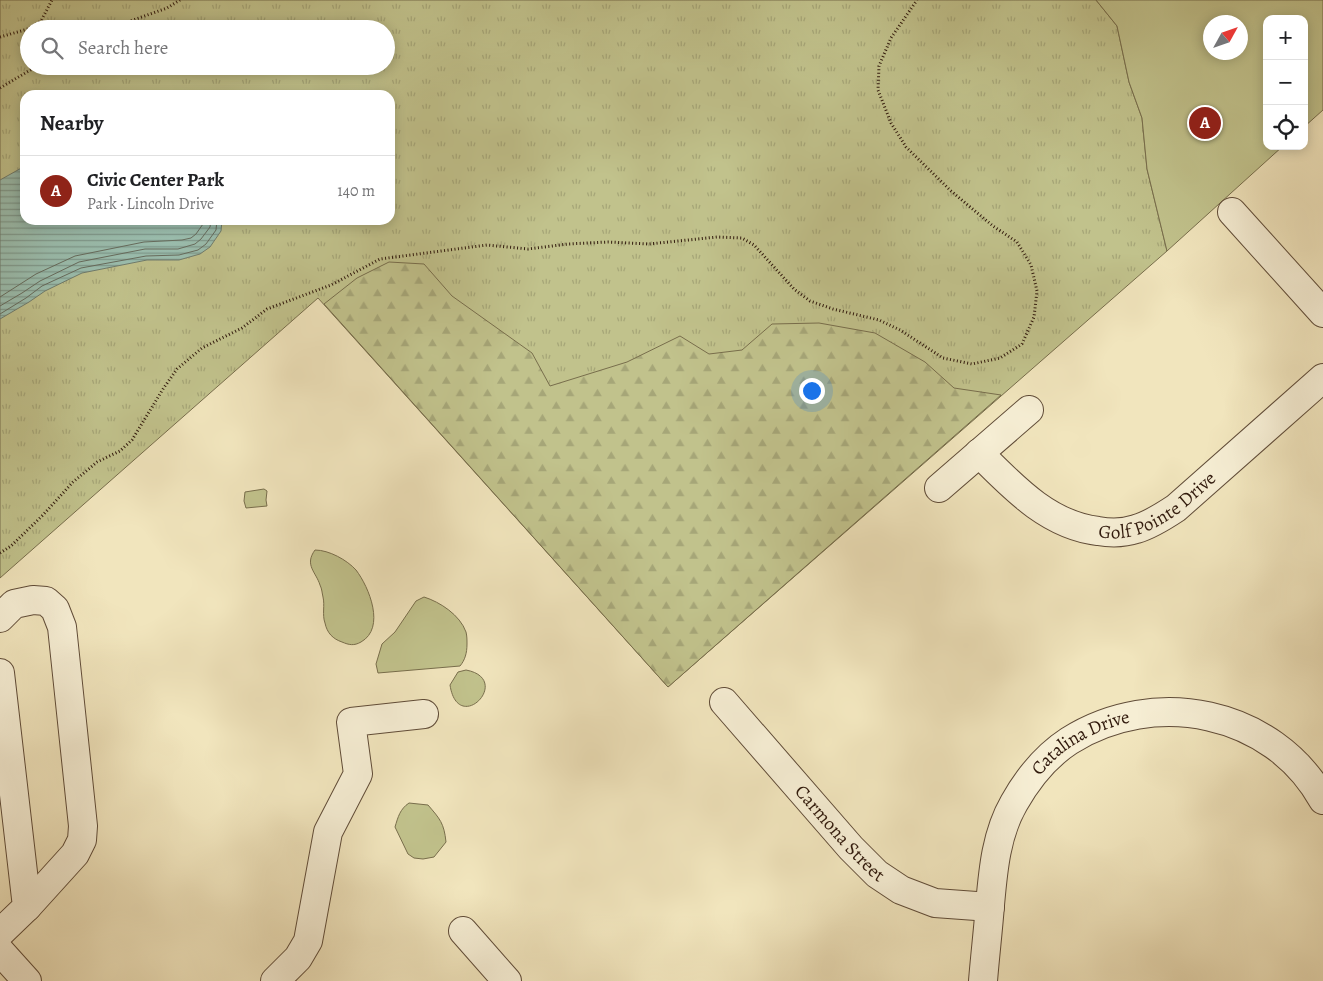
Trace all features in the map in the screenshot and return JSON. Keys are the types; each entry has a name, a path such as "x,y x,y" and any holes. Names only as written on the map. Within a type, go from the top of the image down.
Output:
{"street":[{"path":"1232,212 1323,313"},
{"name":"Golf Pointe Drive","path":"980,453 1006,480 1035,505 1061,521 1084,530 1110,532 1135,530 1176,508 1323,378"},
{"path":"939,488 1029,410"},
{"path":"0,618 14,604 33,600 46,601 55,609 62,627 83,826 82,840 75,854 27,907 0,932"},
{"path":"0,673 27,907"},
{"name":"Carmona Street","path":"724,702 851,848 877,874 901,890 936,903 990,907"},
{"name":"Catalina Drive","path":"983,981 993,867 1001,831 1013,804 1037,770 1051,755 1068,742 1106,723 1126,717 1158,712 1188,712 1212,717 1254,733 1273,746 1307,776 1321,798"},
{"path":"275,981 298,958 308,941 328,832 358,774 351,722 424,714"},
{"path":"463,931 507,981"},
{"path":"0,951 27,981"}],"path":[{"path":"42,20 52,0"},
{"path":"133,20 167,8 180,0"},
{"path":"0,553 11,546 73,482 97,462 120,451 132,440 163,388 177,369 202,348 242,328 267,309 331,285 380,260 487,245 528,249 568,244 608,242 649,244 717,237 742,238 754,245 794,289 810,301 833,309 879,320 900,330 943,358 972,364 1000,358 1022,344 1034,317 1037,291 1031,265 1017,242 950,191 906,147 891,123 878,90 879,66 891,38 917,0"},
{"path":"0,37 20,31"},
{"path":"0,88 22,75"}],"green space":[{"path":"0,0 1096,0 1117,26 1129,82 1142,118 1147,169 1167,251 668,687 318,298 0,578"},
{"path":"1096,0 1323,0 1323,110 1308,123 1308,15 1263,15 1263,150 1279,150 1167,251 1147,169 1142,118 1129,82 1117,26"},
{"path":"389,262 424,264 452,296 532,353 550,386 627,362 680,336 709,354 742,350 772,324 819,323 875,333 925,362 954,388 1001,395 668,687 324,304 357,278"},
{"path":"264,489 267,491 267,506 246,508 244,501 245,492"},
{"path":"315,550 332,554 348,563 356,570 366,586 373,607 374,618 373,627 368,636 361,642 354,645 339,641 327,630 324,620 322,590 311,564 312,555"},
{"path":"424,597 449,610 463,626 467,642 466,653 460,666 378,673 376,664 382,644 395,632 416,601"},
{"path":"466,670 479,675 485,683 484,692 479,700 471,705 463,706 455,700 450,685 458,672"},
{"path":"409,803 428,805 441,822 446,842 434,857 414,858 408,854 395,827 401,811"}],"water":[{"path":"20,169 20,225 222,225 221,231 210,247 200,254 179,260 147,260 82,273 45,291 0,319 0,180"}],"place":[{"name":"Civic Center Park","path":"1205,123"}]}
